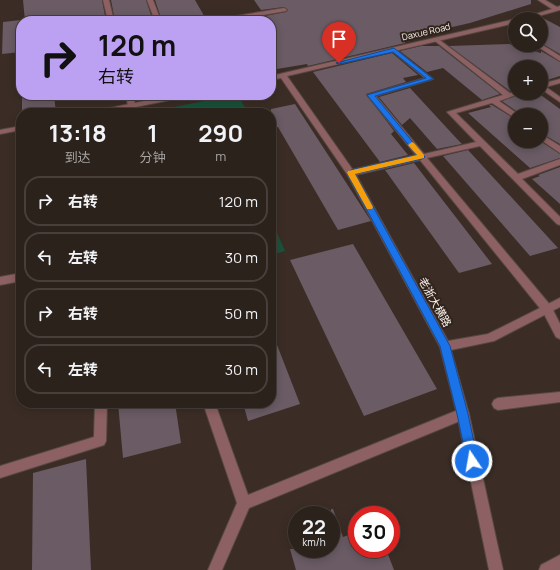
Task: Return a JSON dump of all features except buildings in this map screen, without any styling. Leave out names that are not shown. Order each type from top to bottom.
[{"type":"street","points":[[106,0],[110,16]]},
{"type":"street","points":[[150,0],[156,16]]},
{"type":"street","points":[[541,0],[559,8]]},
{"type":"street","points":[[546,12],[559,8]]},
{"type":"street","points":[[248,16],[284,10]]},
{"type":"street","name":"Daxue Road","points":[[276,77],[506,24]]},
{"type":"street","points":[[437,40],[508,95]]},
{"type":"street","points":[[394,50],[430,79],[371,95],[547,309],[560,334]]},
{"type":"street","points":[[548,52],[560,60]]},
{"type":"street","name":"老浙大横路","points":[[283,76],[351,173],[445,346],[463,414],[496,570]]},
{"type":"street","points":[[548,84],[560,81]]},
{"type":"street","points":[[548,91],[560,100]]},
{"type":"street","points":[[508,96],[451,112],[560,222]]},
{"type":"street","points":[[131,100],[132,106]]},
{"type":"street","points":[[121,108],[161,100]]},
{"type":"street","points":[[493,100],[508,111]]},
{"type":"street","points":[[0,132],[16,129]]},
{"type":"street","points":[[548,141],[560,150]]},
{"type":"street","points":[[351,173],[481,143]]},
{"type":"street","points":[[516,178],[560,162]]},
{"type":"street","points":[[0,281],[16,278]]},
{"type":"street","points":[[445,346],[490,338],[560,302]]},
{"type":"street","points":[[498,404],[560,397]]},
{"type":"street","points":[[0,472],[100,441],[101,408]]},
{"type":"street","points":[[212,408],[244,503],[215,570]]},
{"type":"street","points":[[244,503],[463,414]]},
{"type":"street","points":[[546,570],[560,562]]},
{"type":"green space","points":[[209,100],[241,100],[245,108],[169,108]]},
{"type":"green space","points":[[276,230],[285,251],[276,254]]},
{"type":"slow traffic","points":[[369,207],[351,173],[422,157],[412,145]]},
{"type":"route","points":[[339,63],[394,50],[430,79],[371,95],[422,157],[351,173],[445,346],[463,414],[472,461]]}]
